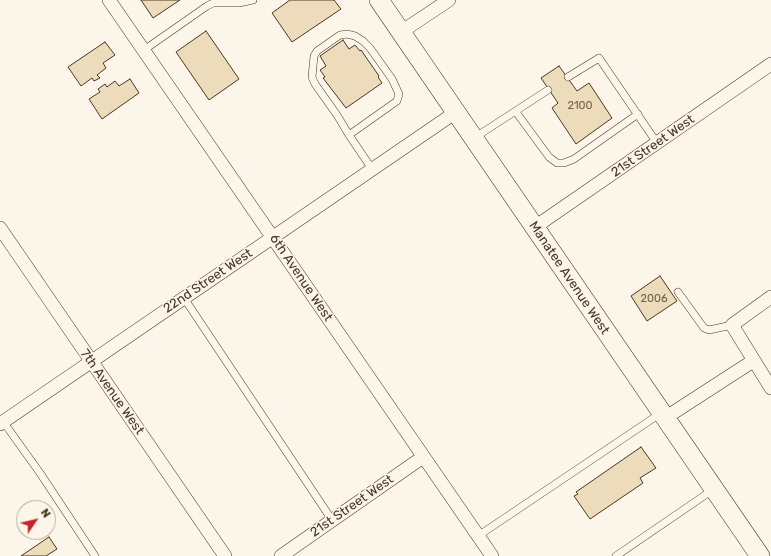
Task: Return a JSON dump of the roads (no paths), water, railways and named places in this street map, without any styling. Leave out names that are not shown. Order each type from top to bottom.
[{"type":"main road","name":"Manatee Avenue West","points":[[379,0],[760,556]]},
{"type":"street","name":"6th Avenue West","points":[[109,0],[492,556]]},
{"type":"street","points":[[401,32],[450,0]]},
{"type":"street","name":"21st Street West","points":[[535,227],[771,64]]},
{"type":"street","name":"22nd Street West","points":[[1,421],[91,362],[456,112]]},
{"type":"street","name":"7th Avenue West","points":[[0,228],[225,556]]},
{"type":"street","points":[[771,297],[732,325],[771,388]]},
{"type":"street","points":[[663,415],[753,360]]},
{"type":"street","name":"21st Street West","points":[[281,556],[423,457]]},
{"type":"lane","points":[[144,50],[213,3],[239,3],[253,0]]},
{"type":"lane","points":[[349,135],[397,101],[399,94],[396,86],[363,41],[355,36],[347,34],[340,35],[317,51],[314,56],[312,77],[349,135],[372,169]]},
{"type":"lane","points":[[568,78],[599,58],[658,142]]},
{"type":"lane","points":[[474,139],[548,90]]},
{"type":"lane","points":[[516,112],[549,157],[557,163],[564,163],[574,159],[638,114]]},
{"type":"lane","points":[[678,292],[704,328],[709,330],[732,325]]},
{"type":"lane","points":[[184,298],[332,520]]},
{"type":"lane","points":[[478,536],[663,415]]},
{"type":"lane","points":[[1,421],[40,473],[95,556]]},
{"type":"lane","points":[[616,556],[714,489]]}]
